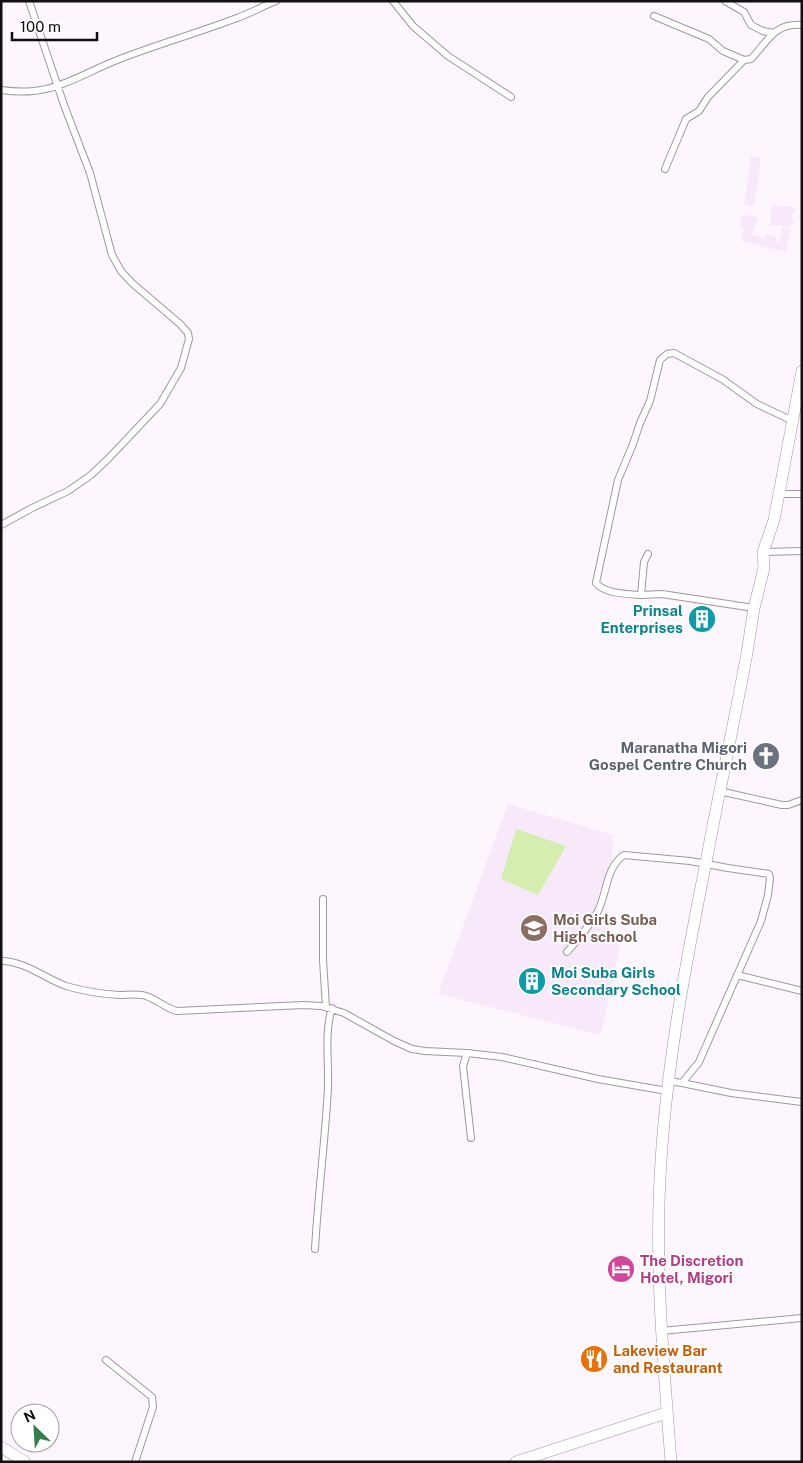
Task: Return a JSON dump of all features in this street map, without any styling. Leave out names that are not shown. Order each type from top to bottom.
[{"type":"highway","points":[[670,1462],[661,1331],[659,1245],[660,1179],[667,1086],[682,981],[747,653],[754,608],[764,568],[763,552],[774,520],[780,494],[802,371]]},
{"type":"highway","points":[[522,1461],[666,1413]]},
{"type":"highway","points":[[1,1447],[25,1462]]},
{"type":"street","points":[[1,525],[68,491],[86,479],[102,464],[160,404],[181,368],[189,339],[188,333],[180,324],[132,283],[116,264],[110,250],[85,159],[29,1]]},
{"type":"street","points":[[1,90],[32,92],[58,87],[115,61],[161,43],[235,19],[276,1]]},
{"type":"street","points":[[393,1],[413,26],[448,56],[511,97]]},
{"type":"street","points":[[725,1],[744,12],[751,24],[763,31],[774,33]]},
{"type":"street","points":[[654,16],[709,39],[723,51],[744,60],[751,59],[774,33],[786,25],[802,25]]},
{"type":"street","points":[[665,169],[686,120],[699,111],[708,97],[744,60]]},
{"type":"street","points":[[754,608],[662,594],[625,594],[600,588],[596,583],[618,480],[650,401],[660,360],[667,354],[674,353],[722,379],[757,404],[793,422]]},
{"type":"street","points":[[780,494],[802,494]]},
{"type":"street","points":[[763,552],[802,551]]},
{"type":"street","points":[[641,595],[644,562],[648,554]]},
{"type":"street","points":[[719,791],[782,805],[802,800]]},
{"type":"street","points":[[568,952],[598,910],[617,860],[624,855],[705,863],[728,868],[767,872],[770,876],[763,914],[699,1062],[682,1083]]},
{"type":"street","points":[[315,1248],[319,1181],[327,1102],[329,1023],[329,1007],[323,960],[323,899]]},
{"type":"street","points":[[1,961],[13,962],[28,967],[54,982],[68,986],[105,994],[143,995],[166,1008],[177,1011],[304,1005],[329,1007],[412,1049],[502,1057],[590,1077],[667,1086],[682,1083],[724,1092],[802,1102]]},
{"type":"street","points":[[737,975],[802,991]]},
{"type":"street","points":[[467,1053],[463,1066],[471,1138]]},
{"type":"street","points":[[661,1331],[802,1318]]},
{"type":"street","points":[[106,1360],[152,1397],[153,1407],[135,1462]]},
{"type":"shaded area","points":[[751,156],[761,158],[754,206],[744,205]]},
{"type":"shaded area","points":[[772,205],[793,207],[795,209],[795,214],[792,214],[792,219],[794,220],[791,227],[770,225]]},
{"type":"shaded area","points":[[743,214],[758,218],[752,235],[765,238],[766,234],[776,237],[776,241],[779,242],[782,227],[791,230],[785,252],[741,241],[744,228],[739,227]]},
{"type":"shaded area","name":"Moi Girls Suba High school","points":[[508,804],[613,835],[612,856],[592,915],[621,940],[601,1035],[438,994]]},
{"type":"green space","points":[[516,829],[566,846],[538,895],[501,879]]},
{"type":"place","name":"Prinsal Enterprises","points":[[702,619]]},
{"type":"place","name":"Maranatha Migori Gospel Centre Church","points":[[766,756]]},
{"type":"place","name":"Moi Girls Suba High school","points":[[534,928]]},
{"type":"place","name":"Moi Suba Girls Secondary School","points":[[532,981]]},
{"type":"place","name":"The Discretion Hotel, Migori","points":[[621,1269]]},
{"type":"place","name":"Lakeview Bar and Restaurant","points":[[594,1359]]}]
